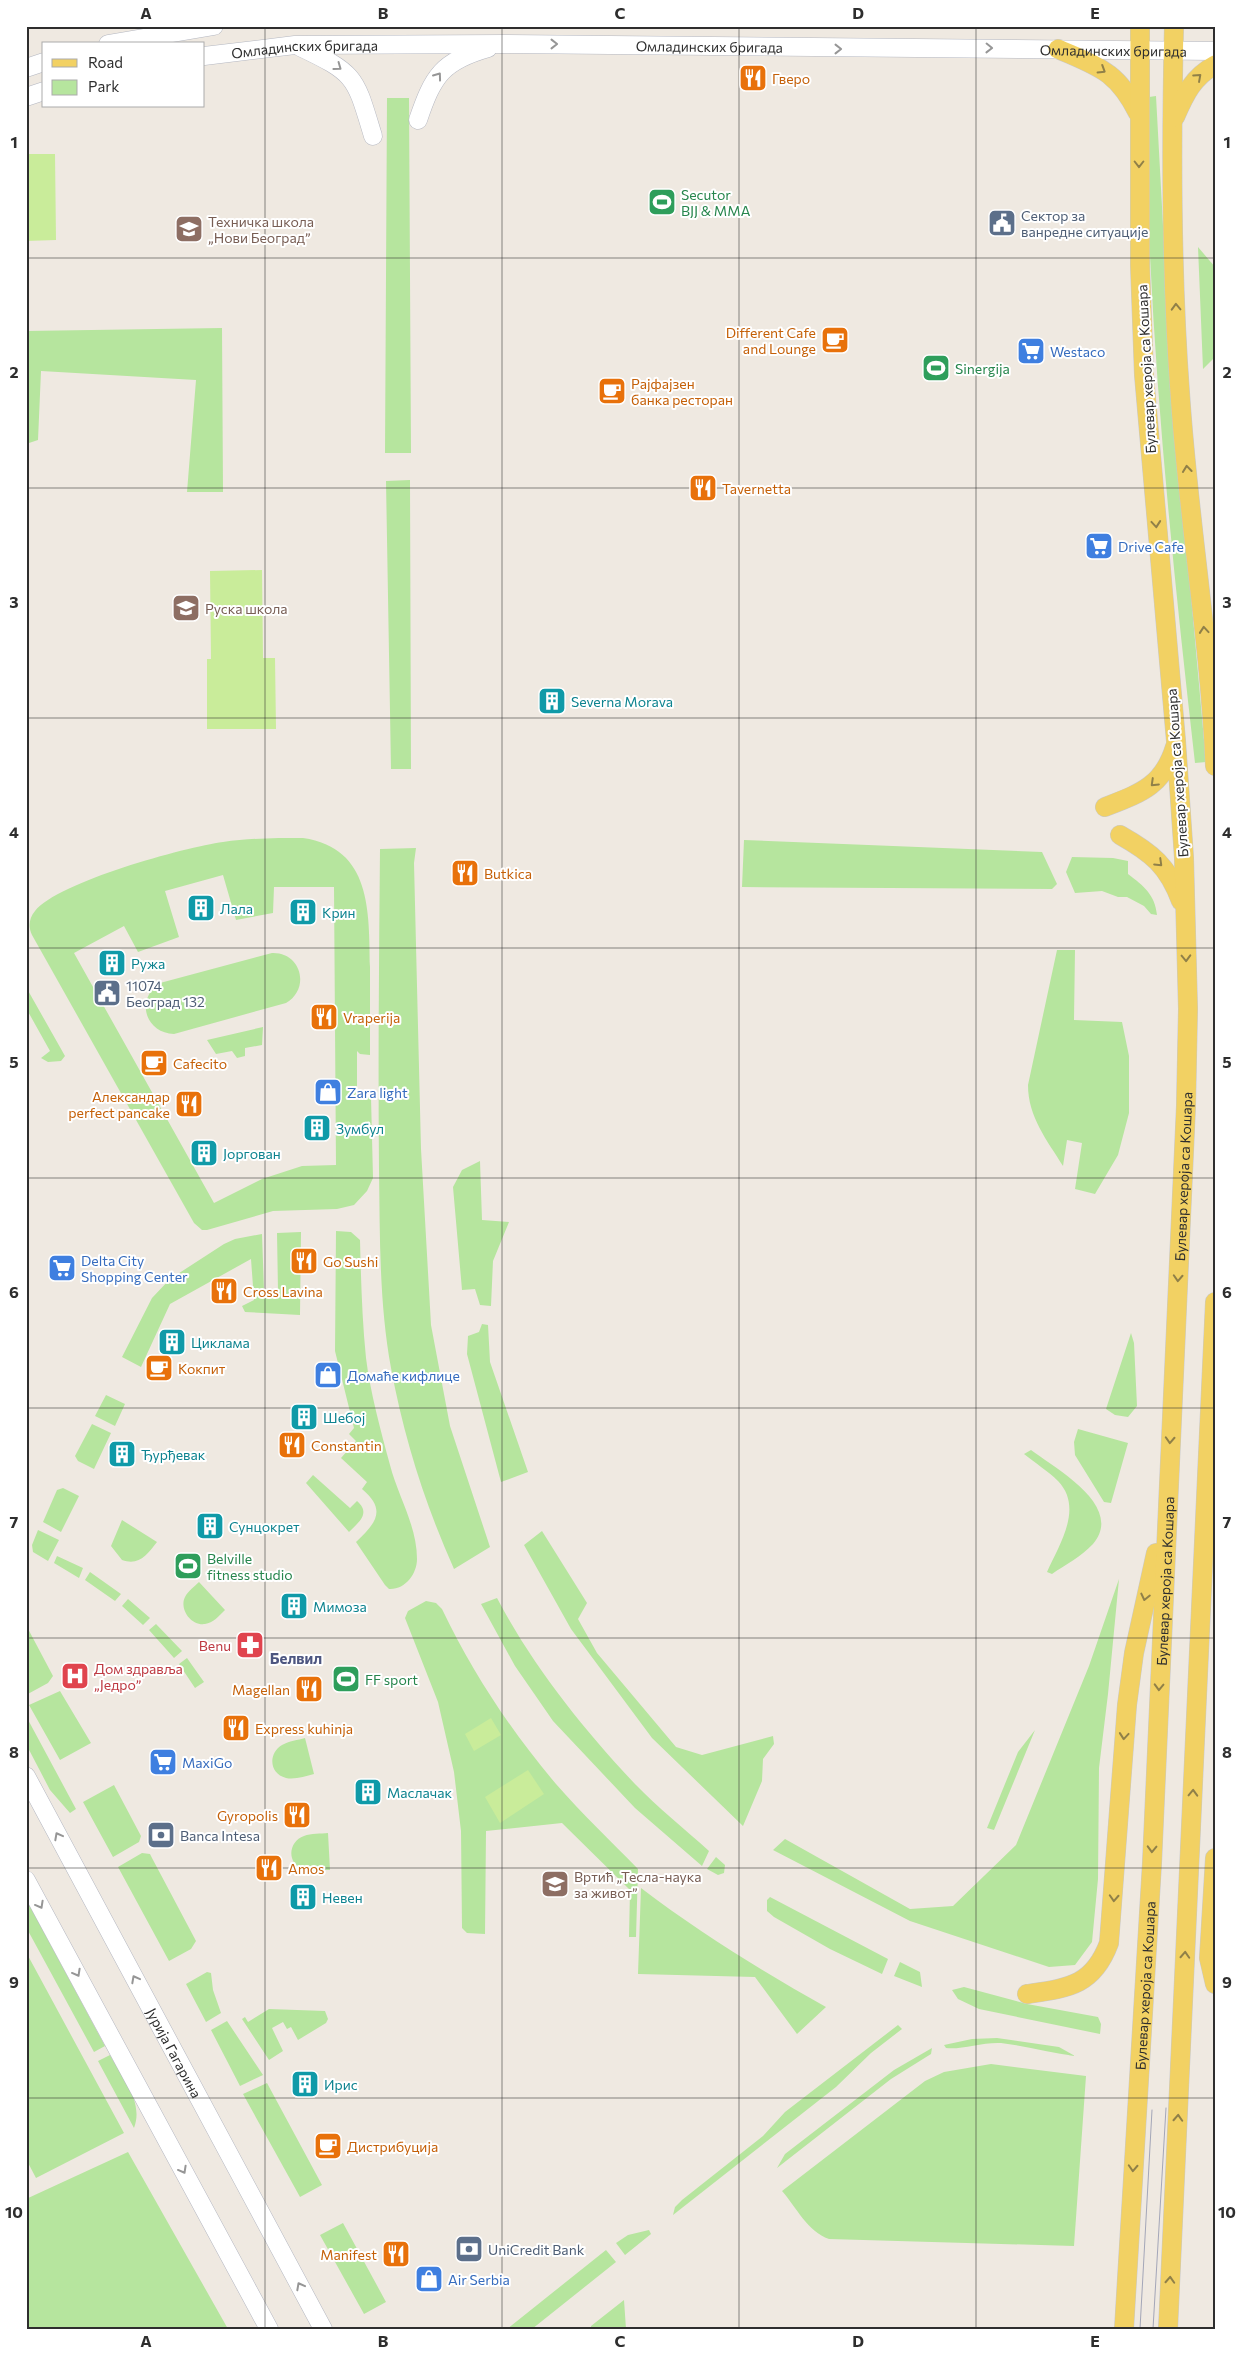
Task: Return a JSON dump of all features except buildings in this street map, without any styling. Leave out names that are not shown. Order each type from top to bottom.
[{"type":"main road","points":[[120,42],[214,26]]},
{"type":"main road","name":"Булевар хероја са Кошара","points":[[1124,2329],[1152,1863],[1166,1508],[1186,1106],[1188,1010],[1184,858],[1176,740],[1144,375],[1140,266],[1140,26]]},
{"type":"main road","points":[[1174,26],[1172,125],[1180,393],[1198,568],[1215,766]]},
{"type":"main road","points":[[418,120],[425,100],[441,70],[472,53],[505,44]]},
{"type":"main road","name":"Омладинских бригада","points":[[205,56],[295,45],[505,44],[1215,51]]},
{"type":"main road","points":[[295,45],[332,62],[354,80],[360,92],[373,136]]},
{"type":"main road","points":[[1058,49],[1094,65],[1118,80],[1139,115]]},
{"type":"main road","points":[[26,68],[42,63]]},
{"type":"main road","points":[[1172,125],[1191,84],[1197,76],[1215,65]]},
{"type":"main road","points":[[26,97],[42,92]]},
{"type":"main road","points":[[1106,808],[1143,792],[1156,782],[1172,757],[1176,740]]},
{"type":"main road","points":[[1120,835],[1144,849],[1164,866],[1174,882],[1185,909]]},
{"type":"main road","points":[[1168,2329],[1215,1302]]},
{"type":"main road","points":[[1026,1994],[1064,1989],[1084,1979],[1101,1962],[1109,1943],[1127,1705],[1144,1600],[1166,1508]]},
{"type":"main road","points":[[1204,1526],[1215,1591]]},
{"type":"main road","name":"Јурија Гагарина","points":[[26,1776],[323,2329]]},
{"type":"main road","points":[[1215,1858],[1209,1958],[1215,1984]]},
{"type":"main road","points":[[26,1880],[270,2329]]},
{"type":"green space","points":[[1156,96],[1171,373],[1206,762],[1195,763],[1166,487],[1155,349],[1148,196],[1149,97]]},
{"type":"green space","points":[[387,98],[409,98],[411,453],[385,453]]},
{"type":"green space","points":[[26,154],[55,154],[56,240],[26,241]]},
{"type":"green space","points":[[1198,247],[1215,267],[1215,357],[1203,369]]},
{"type":"green space","points":[[222,328],[223,492],[187,492],[196,380],[41,371],[38,440],[26,444],[26,331]]},
{"type":"green space","points":[[410,480],[411,769],[391,769],[386,481]]},
{"type":"green space","points":[[262,570],[263,658],[275,658],[276,729],[207,729],[207,659],[211,659],[210,571]]},
{"type":"green space","points":[[303,838],[326,844],[342,855],[354,869],[362,886],[367,905],[370,946],[370,1055],[360,1054],[357,1051],[357,1100],[361,1097],[371,1097],[373,1178],[367,1191],[354,1205],[337,1209],[273,1211],[202,1230],[194,1223],[32,935],[30,920],[35,911],[48,900],[69,889],[153,858],[223,842]],"holes":[[[223,875],[236,920],[273,913],[274,887],[334,887],[336,1165],[302,1166],[262,1179],[214,1203],[74,953],[124,926],[138,952],[179,937],[165,891]]]},
{"type":"green space","points":[[744,840],[1042,852],[1057,884],[1052,889],[742,887]]},
{"type":"green space","points":[[416,848],[414,863],[421,1149],[431,1325],[450,1426],[490,1547],[454,1569],[425,1495],[402,1420],[387,1343],[381,1269],[379,1089],[380,849]]},
{"type":"green space","points":[[1072,857],[1113,858],[1128,861],[1128,874],[1148,891],[1154,902],[1157,915],[1151,914],[1144,906],[1127,897],[1118,897],[1102,891],[1075,893],[1066,872]]},
{"type":"green space","points":[[1057,950],[1075,950],[1074,1020],[1122,1022],[1129,1056],[1129,1113],[1118,1155],[1095,1194],[1075,1189],[1082,1143],[1067,1140],[1063,1166],[1035,1118],[1031,1108],[1028,1085]]},
{"type":"green space","points":[[272,953],[282,954],[290,958],[296,964],[299,972],[298,989],[294,997],[286,1003],[174,1034],[156,1028],[150,1022],[146,1006],[148,998],[152,990],[160,983]]},
{"type":"green space","points":[[26,987],[65,1056],[61,1061],[48,1062],[41,1058],[50,1051],[26,1008]]},
{"type":"green space","points":[[263,1027],[262,1045],[245,1048],[245,1056],[237,1058],[232,1051],[216,1054],[207,1040]]},
{"type":"green space","points":[[480,1161],[482,1220],[509,1222],[493,1261],[491,1306],[480,1305],[475,1289],[462,1290],[453,1187],[462,1170]]},
{"type":"green space","points":[[336,1231],[351,1232],[360,1240],[366,1358],[370,1384],[393,1477],[411,1523],[416,1547],[417,1559],[415,1570],[405,1584],[395,1589],[389,1589],[385,1585],[356,1542],[369,1529],[376,1516],[376,1510],[370,1497],[362,1489],[367,1482],[341,1458],[356,1441],[349,1434],[354,1428],[335,1351]]},
{"type":"green space","points":[[301,1232],[300,1315],[245,1312],[242,1306],[254,1300],[251,1259],[170,1304],[141,1367],[122,1357],[152,1298],[170,1279],[224,1244],[235,1239],[262,1234],[264,1290],[278,1291],[277,1233]]},
{"type":"green space","points":[[482,1324],[488,1325],[490,1362],[528,1472],[501,1482],[467,1354],[468,1336],[479,1332]]},
{"type":"green space","points":[[1131,1333],[1134,1343],[1137,1406],[1128,1417],[1115,1415],[1106,1409]]},
{"type":"green space","points":[[106,1395],[125,1404],[115,1426],[95,1416]]},
{"type":"green space","points":[[92,1424],[111,1433],[94,1469],[78,1461],[75,1456]]},
{"type":"green space","points":[[1078,1429],[1128,1443],[1111,1503],[1104,1502],[1075,1455],[1074,1442]]},
{"type":"green space","points":[[1031,1450],[1070,1478],[1083,1490],[1094,1503],[1100,1516],[1101,1530],[1093,1544],[1052,1574],[1047,1572],[1067,1526],[1069,1503],[1058,1481],[1024,1454]]},
{"type":"green space","points":[[313,1475],[350,1508],[357,1501],[361,1505],[363,1510],[362,1517],[349,1532],[306,1483]]},
{"type":"green space","points":[[63,1488],[79,1496],[61,1532],[43,1522],[57,1490]]},
{"type":"green space","points":[[122,1520],[157,1542],[146,1555],[133,1562],[122,1560],[111,1546]]},
{"type":"green space","points":[[38,1530],[59,1540],[48,1561],[33,1552],[32,1545]]},
{"type":"green space","points":[[542,1531],[587,1603],[578,1619],[597,1653],[676,1747],[702,1755],[773,1736],[774,1744],[763,1759],[762,1781],[743,1826],[652,1738],[571,1629],[524,1545]]},
{"type":"green space","points":[[57,1556],[83,1568],[79,1578],[54,1563]]},
{"type":"green space","points":[[90,1572],[121,1594],[115,1601],[85,1580]]},
{"type":"green space","points":[[1119,1579],[1099,1768],[1098,1879],[1092,1942],[1075,1965],[1049,1967],[910,1921],[773,1850],[785,1839],[910,1909],[953,1906],[1016,1845],[1089,1666]]},
{"type":"green space","points":[[199,1582],[225,1610],[213,1621],[205,1624],[191,1620],[184,1607],[186,1595]]},
{"type":"green space","points":[[497,1598],[542,1672],[596,1741],[644,1793],[709,1851],[702,1866],[635,1808],[553,1721],[515,1666],[481,1604]]},
{"type":"green space","points":[[128,1599],[150,1618],[143,1625],[122,1606]]},
{"type":"green space","points":[[426,1601],[436,1603],[442,1609],[479,1678],[539,1764],[576,1806],[638,1869],[636,1937],[629,1937],[630,1890],[562,1823],[486,1831],[485,1934],[467,1933],[462,1928],[461,1831],[454,1772],[438,1702],[405,1618],[408,1611]]},
{"type":"green space","points":[[156,1624],[182,1651],[174,1658],[149,1630]]},
{"type":"green space","points":[[26,1625],[53,1676],[48,1683],[26,1695]]},
{"type":"green space","points":[[187,1658],[204,1682],[195,1688],[179,1664]]},
{"type":"green space","points":[[60,1691],[91,1743],[60,1760],[29,1705]]},
{"type":"green space","points":[[26,1716],[76,1809],[70,1813],[50,1790],[26,1744]]},
{"type":"green space","points":[[491,1718],[501,1735],[474,1751],[465,1734]]},
{"type":"green space","points":[[1035,1730],[994,1830],[987,1828],[1018,1752]]},
{"type":"green space","points":[[305,1738],[314,1774],[293,1779],[280,1776],[272,1763],[274,1753],[282,1745]]},
{"type":"green space","points":[[528,1770],[544,1794],[500,1823],[485,1797]]},
{"type":"green space","points":[[114,1785],[141,1836],[139,1842],[113,1857],[83,1802]]},
{"type":"green space","points":[[328,1833],[330,1870],[302,1869],[293,1862],[291,1852],[295,1842],[307,1835]]},
{"type":"green space","points":[[142,1853],[150,1854],[196,1941],[191,1949],[169,1961],[118,1867]]},
{"type":"green space","points":[[716,1857],[725,1865],[724,1873],[718,1875],[707,1869]]},
{"type":"green space","points":[[641,1888],[686,1921],[732,1951],[826,2007],[797,2034],[755,1977],[638,1974]]},
{"type":"green space","points":[[770,1897],[888,1959],[882,1974],[830,1949],[774,1917],[767,1911],[767,1900]]},
{"type":"green space","points":[[26,1899],[105,2046],[94,2052],[26,1927]]},
{"type":"green space","points":[[26,1952],[124,2133],[36,2178],[26,2159]]},
{"type":"green space","points":[[900,1962],[920,1972],[922,1987],[894,1976]]},
{"type":"green space","points":[[207,1972],[211,1973],[213,1990],[221,2013],[206,2022],[186,1984]]},
{"type":"green space","points":[[964,1987],[1027,2004],[1098,2017],[1101,2024],[1100,2034],[979,2009],[958,1999],[952,1990]]},
{"type":"green space","points":[[269,2009],[325,2011],[328,2019],[326,2023],[298,2040],[291,2027],[287,2029],[283,2022],[272,2028],[283,2051],[269,2060],[242,2019],[245,2017],[248,2022]]},
{"type":"green space","points":[[227,2021],[263,2075],[240,2086],[211,2030]]},
{"type":"green space","points":[[898,2025],[902,2029],[871,2053],[836,2087],[673,2215],[675,2207],[682,2200],[763,2136],[785,2112]]},
{"type":"green space","points":[[997,2038],[1059,2047],[1075,2056],[1001,2043],[952,2048],[946,2048],[944,2045],[972,2039]]},
{"type":"green space","points":[[932,2048],[931,2054],[891,2079],[777,2168],[785,2154],[894,2070]]},
{"type":"green space","points":[[110,2055],[126,2081],[134,2099],[136,2118],[134,2128],[98,2061]]},
{"type":"green space","points":[[991,2064],[1086,2076],[1074,2246],[829,2239],[822,2236],[809,2225],[782,2191],[925,2081],[944,2072]]},
{"type":"green space","points":[[267,2083],[322,2185],[300,2197],[243,2094]]},
{"type":"green space","points":[[128,2152],[228,2329],[26,2329],[26,2199]]},
{"type":"green space","points":[[343,2223],[386,2302],[364,2314],[320,2235]]},
{"type":"green space","points":[[649,2230],[651,2234],[625,2255],[616,2243],[628,2235]]},
{"type":"green space","points":[[606,2250],[616,2262],[532,2329],[507,2329]]},
{"type":"green space","points":[[624,2300],[626,2329],[591,2329],[591,2326]]},
{"type":"tram line","points":[[1153,2329],[1166,2108]]},
{"type":"tram line","points":[[1140,2329],[1152,2110]]},
{"type":"place","name":"Гверо","points":[[753,78]]},
{"type":"place","name":"Secutor BJJ & MMA","points":[[662,202]]},
{"type":"place","name":"Сектор за ванредне ситуације","points":[[1002,223]]},
{"type":"place","name":"Техничка школа „Нови Београд”","points":[[189,229]]},
{"type":"place","name":"Different Cafe and Lounge","points":[[835,340]]},
{"type":"place","name":"Westaco","points":[[1031,351]]},
{"type":"place","name":"Sinergija","points":[[936,368]]},
{"type":"place","name":"Рајфајзен банка ресторан","points":[[612,391]]},
{"type":"place","name":"Tavernetta","points":[[703,488]]},
{"type":"place","name":"Drive Cafe","points":[[1099,546]]},
{"type":"place","name":"Руска школа","points":[[186,608]]},
{"type":"place","name":"Severna Morava","points":[[552,701]]},
{"type":"place","name":"Butkica","points":[[465,873]]},
{"type":"place","name":"Лала","points":[[201,908]]},
{"type":"place","name":"Крин","points":[[303,912]]},
{"type":"place","name":"Ружа","points":[[112,963]]},
{"type":"place","name":"11074 Београд 132","points":[[107,993]]},
{"type":"place","name":"Vraperija","points":[[324,1017]]},
{"type":"place","name":"Cafecito","points":[[154,1063]]},
{"type":"place","name":"Zara light","points":[[328,1092]]},
{"type":"place","name":"Александар perfect pancake","points":[[189,1104]]},
{"type":"place","name":"Зумбул","points":[[317,1128]]},
{"type":"place","name":"Јоргован","points":[[204,1153]]},
{"type":"place","name":"Go Sushi","points":[[304,1261]]},
{"type":"place","name":"Delta City Shopping Center","points":[[62,1268]]},
{"type":"place","name":"Cross Lavina","points":[[224,1291]]},
{"type":"place","name":"Циклама","points":[[172,1342]]},
{"type":"place","name":"Кокпит","points":[[159,1368]]},
{"type":"place","name":"Домаће кифлице","points":[[328,1375]]},
{"type":"place","name":"Шебој","points":[[304,1417]]},
{"type":"place","name":"Constantin","points":[[292,1445]]},
{"type":"place","name":"Ђурђевак","points":[[122,1454]]},
{"type":"place","name":"Сунцокрет","points":[[210,1526]]},
{"type":"place","name":"Belville fitness studio","points":[[188,1566]]},
{"type":"place","name":"Мимоза","points":[[294,1606]]},
{"type":"place","name":"Benu","points":[[250,1645]]},
{"type":"place","name":"Дом здравља „Једро”","points":[[75,1676]]},
{"type":"place","name":"FF sport","points":[[346,1679]]},
{"type":"place","name":"Magellan","points":[[309,1689]]},
{"type":"place","name":"Express kuhinja","points":[[236,1728]]},
{"type":"place","name":"MaxiGo","points":[[163,1762]]},
{"type":"place","name":"Маслачак","points":[[368,1792]]},
{"type":"place","name":"Gyropolis","points":[[297,1815]]},
{"type":"place","name":"Banca Intesa","points":[[161,1835]]},
{"type":"place","name":"Amos","points":[[269,1868]]},
{"type":"place","name":"Вртић „Тесла-наука за живот”","points":[[555,1884]]},
{"type":"place","name":"Невен","points":[[303,1897]]},
{"type":"place","name":"Ирис","points":[[305,2084]]},
{"type":"place","name":"Дистрибуција","points":[[328,2146]]},
{"type":"place","name":"UniCredit Bank","points":[[469,2249]]},
{"type":"place","name":"Manifest","points":[[396,2254]]},
{"type":"place","name":"Air Serbia","points":[[429,2279]]},
{"type":"district","name":"Белвил","points":[[296,1658]]}]
